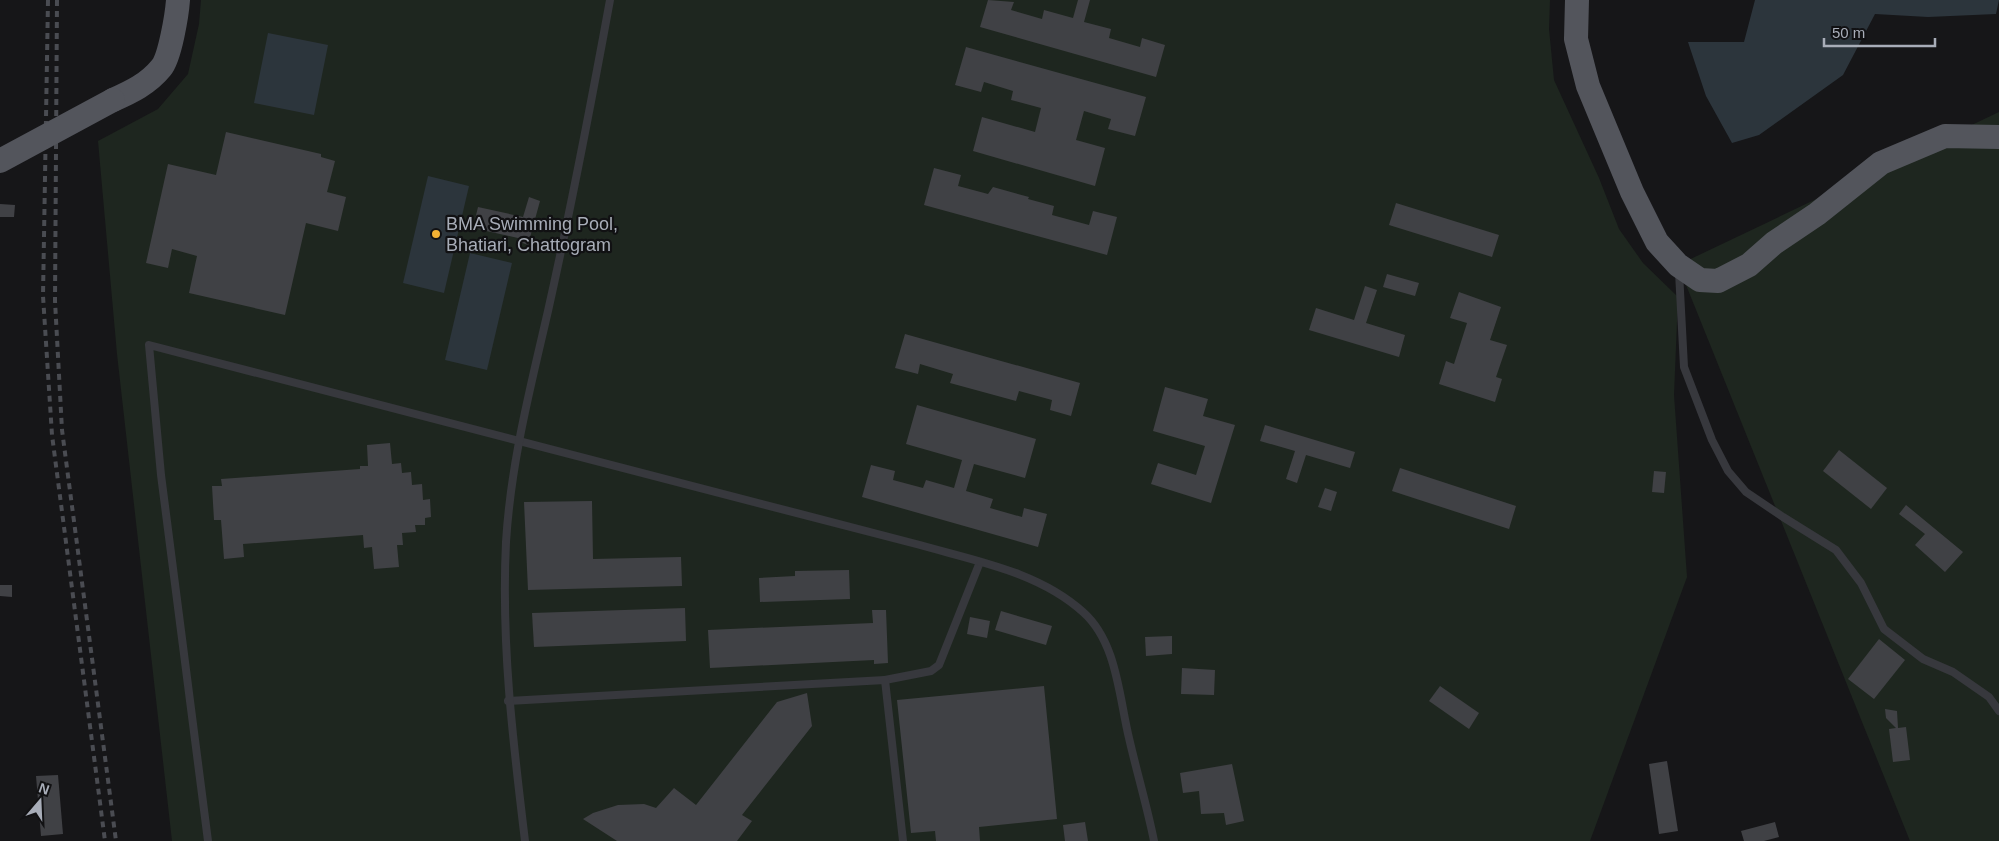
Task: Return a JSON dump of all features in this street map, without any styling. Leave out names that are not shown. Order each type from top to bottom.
[{"type":"main road","points":[[0,161],[113,100],[140,88],[163,67],[176,18],[178,0]]},
{"type":"main road","points":[[1577,0],[1576,39],[1588,86],[1632,192],[1657,242],[1678,265],[1700,280],[1718,281],[1749,265],[1774,243],[1817,214],[1881,163],[1945,136],[1999,137]]},
{"type":"lane","points":[[525,841],[508,701],[505,630],[506,542],[517,442],[577,171],[610,0]]},
{"type":"lane","points":[[1678,265],[1683,305],[1684,367],[1712,440],[1728,471],[1746,492],[1783,518],[1836,550],[1861,583],[1884,629],[1923,659],[1953,672],[1982,692],[1999,711]]},
{"type":"lane","points":[[208,841],[161,475],[149,345],[980,562],[1027,578],[1057,592],[1085,613],[1104,639],[1146,800],[1154,841]]},
{"type":"lane","points":[[508,701],[885,680],[931,671],[939,665],[980,562]]},
{"type":"lane","points":[[885,680],[902,841]]},
{"type":"shaded area","points":[[201,0],[1550,0],[1549,29],[1554,80],[1599,178],[1619,229],[1643,263],[1678,297],[1674,395],[1687,577],[1590,841],[172,841],[117,354],[98,141],[158,109],[188,74],[199,24]]},
{"type":"shaded area","points":[[1755,0],[1999,0],[1996,14],[1928,17],[1875,14],[1843,75],[1759,135],[1732,143],[1706,96],[1688,42],[1744,42]]},
{"type":"shaded area","points":[[268,33],[328,45],[314,115],[254,103]]},
{"type":"shaded area","points":[[1999,112],[1999,841],[1910,841],[1678,265]]},
{"type":"shaded area","name":"BMA Swimming Pool, Bhatiari, Chattogram","points":[[428,176],[469,186],[444,293],[403,283]]},
{"type":"shaded area","points":[[470,253],[512,263],[487,370],[445,360]]},
{"type":"building","points":[[988,0],[1014,2],[1011,10],[1042,19],[1044,10],[1073,18],[1078,0],[1090,0],[1084,22],[1111,29],[1109,38],[1140,47],[1142,38],[1165,45],[1156,77],[980,27]]},
{"type":"building","points":[[966,47],[1146,97],[1135,136],[1108,129],[1111,119],[1084,111],[1076,140],[1105,148],[1095,186],[973,151],[982,117],[1035,132],[1041,108],[1011,100],[1013,91],[984,82],[981,92],[955,85]]},
{"type":"building","points":[[226,132],[321,154],[321,157],[335,161],[327,192],[346,197],[338,231],[306,223],[285,315],[189,293],[197,256],[172,249],[168,268],[146,263],[168,164],[216,175]]},
{"type":"building","points":[[934,168],[961,175],[958,186],[988,194],[993,187],[1029,197],[1028,199],[1054,206],[1052,215],[1089,225],[1093,211],[1117,217],[1107,255],[924,205]]},
{"type":"building","points":[[529,197],[540,201],[528,245],[517,241],[518,238],[473,228],[478,207],[523,217]]},
{"type":"building","points":[[1396,203],[1499,235],[1492,257],[1389,225]]},
{"type":"building","points":[[0,204],[15,205],[14,217],[0,217]]},
{"type":"building","points":[[1387,274],[1419,283],[1415,296],[1383,287]]},
{"type":"building","points":[[1365,286],[1377,290],[1366,323],[1405,335],[1399,357],[1309,330],[1316,308],[1354,320]]},
{"type":"building","points":[[1459,292],[1501,307],[1490,340],[1507,345],[1496,377],[1502,379],[1495,402],[1439,384],[1446,361],[1454,364],[1467,323],[1450,318]]},
{"type":"building","points":[[905,334],[1080,383],[1071,416],[1050,410],[1052,400],[1019,391],[1016,401],[950,383],[953,374],[920,364],[918,374],[895,368]]},
{"type":"building","points":[[1165,387],[1208,399],[1203,416],[1235,425],[1211,503],[1151,484],[1158,463],[1196,475],[1205,446],[1153,431]]},
{"type":"building","points":[[917,405],[1036,439],[1025,478],[974,464],[966,491],[993,499],[990,508],[1022,517],[1024,508],[1047,514],[1038,547],[862,497],[871,465],[895,471],[893,480],[923,488],[926,480],[954,488],[962,460],[906,444]]},
{"type":"building","points":[[1265,425],[1355,452],[1350,468],[1306,455],[1297,483],[1286,479],[1295,451],[1260,441]]},
{"type":"building","points":[[390,443],[392,464],[401,463],[402,473],[411,472],[412,485],[422,484],[423,500],[430,499],[431,517],[425,518],[425,525],[415,525],[416,532],[402,533],[403,545],[397,545],[399,567],[374,569],[372,547],[364,548],[363,535],[243,544],[244,557],[224,559],[221,520],[214,520],[212,486],[222,486],[221,479],[360,469],[360,466],[368,466],[367,445]]},
{"type":"building","points":[[1839,450],[1887,488],[1871,509],[1823,471]]},
{"type":"building","points":[[1400,468],[1516,506],[1509,529],[1392,491]]},
{"type":"building","points":[[1654,471],[1666,472],[1664,493],[1652,492]]},
{"type":"building","points":[[1325,488],[1337,492],[1331,511],[1318,507]]},
{"type":"building","points":[[592,501],[593,559],[681,557],[682,586],[528,590],[524,502]]},
{"type":"building","points":[[1906,505],[1963,552],[1945,572],[1915,545],[1925,534],[1899,514]]},
{"type":"building","points":[[849,570],[850,599],[760,602],[759,578],[795,576],[795,571]]},
{"type":"building","points":[[0,585],[12,585],[12,597],[0,596]]},
{"type":"building","points":[[685,608],[686,641],[534,647],[532,613]]},
{"type":"building","points":[[872,610],[886,610],[888,663],[874,664],[874,660],[710,668],[708,630],[873,623]]},
{"type":"building","points":[[1001,611],[1052,626],[1046,645],[995,630]]},
{"type":"building","points":[[970,617],[990,621],[987,638],[967,634]]},
{"type":"building","points":[[1172,636],[1172,654],[1146,656],[1145,637]]},
{"type":"building","points":[[1879,639],[1905,660],[1874,699],[1848,679]]},
{"type":"building","points":[[1182,668],[1215,670],[1214,695],[1181,694]]},
{"type":"building","points":[[1044,686],[1057,819],[979,827],[980,841],[936,841],[935,831],[911,833],[897,700]]},
{"type":"building","points":[[1440,686],[1479,713],[1469,729],[1429,701]]},
{"type":"building","points":[[807,693],[812,726],[742,815],[752,821],[737,841],[617,841],[583,819],[593,813],[618,805],[644,804],[656,808],[674,788],[696,805],[777,702]]},
{"type":"building","points":[[1885,709],[1897,711],[1898,728],[1906,727],[1910,760],[1893,762],[1889,729],[1896,728],[1886,718]]},
{"type":"building","points":[[1667,761],[1678,831],[1659,834],[1649,764]]},
{"type":"building","points":[[1232,764],[1244,821],[1226,825],[1224,813],[1201,814],[1199,791],[1183,793],[1180,773]]},
{"type":"building","points":[[58,775],[63,834],[41,836],[36,776]]},
{"type":"building","points":[[1085,822],[1088,841],[1065,841],[1063,825]]},
{"type":"building","points":[[1775,822],[1779,837],[1764,841],[1744,841],[1741,831]]},
{"type":"railway","points":[[48,0],[43,296],[52,435],[105,841]]},
{"type":"railway","points":[[57,0],[55,301],[62,430],[116,841]]},
{"type":"place","name":"BMA Swimming Pool, Bhatiari, Chattogram","points":[[436,234]]}]
